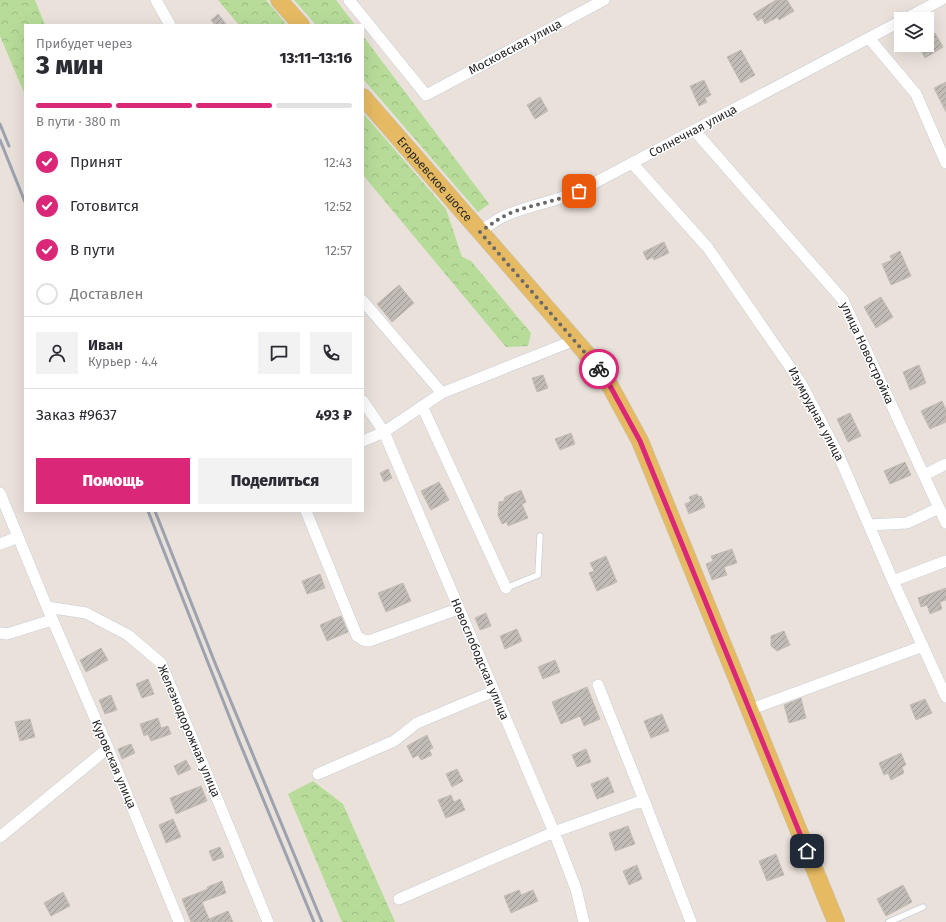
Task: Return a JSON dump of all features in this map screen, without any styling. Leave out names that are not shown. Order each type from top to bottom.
[{"type":"main road","points":[[279,0],[300,24]]},
{"type":"main road","name":"Егорьевское шоссе","points":[[364,98],[575,340],[592,360],[609,384],[640,441],[836,922]]},
{"type":"street","points":[[156,0],[169,24]]},
{"type":"street","name":"Московская улица","points":[[349,0],[426,95],[604,0]]},
{"type":"street","points":[[918,12],[941,0]]},
{"type":"street","name":"Солнечная улица","points":[[480,232],[500,218],[571,195],[633,164],[694,130],[894,25]]},
{"type":"street","points":[[869,38],[916,94],[946,163]]},
{"type":"street","name":"улица Новостройка","points":[[694,130],[843,300],[946,523]]},
{"type":"street","name":"Изумрудная улица","points":[[633,164],[708,248],[801,383],[838,454],[893,581],[946,697]]},
{"type":"street","points":[[364,302],[442,393]]},
{"type":"street","points":[[364,441],[384,432],[442,393],[575,340]]},
{"type":"street","name":"Новослободская улица","points":[[364,402],[384,432],[554,832],[576,889],[584,922]]},
{"type":"street","points":[[422,406],[506,588]]},
{"type":"street","points":[[924,475],[946,464]]},
{"type":"street","points":[[0,493],[47,607]]},
{"type":"street","points":[[869,525],[907,523],[939,508]]},
{"type":"street","points":[[306,512],[357,636],[362,640],[369,641],[458,609]]},
{"type":"street","points":[[0,544],[18,537]]},
{"type":"street","points":[[893,581],[946,561]]},
{"type":"street","name":"Куровская улица","points":[[47,607],[108,748],[178,922]]},
{"type":"street","name":"Железнодорожная улица","points":[[47,607],[86,613],[128,635],[161,663],[268,922]]},
{"type":"street","points":[[0,632],[6,634],[52,620]]},
{"type":"street","points":[[749,710],[923,646]]},
{"type":"street","points":[[598,685],[691,922]]},
{"type":"street","points":[[318,774],[394,741],[417,723],[494,691]]},
{"type":"street","points":[[0,837],[108,748]]},
{"type":"street","points":[[399,899],[554,832],[644,800]]},
{"type":"lane","points":[[506,588],[538,575],[540,536]]},
{"type":"lane","points":[[889,922],[923,907]]},
{"type":"green space","points":[[0,0],[35,0],[45,24],[24,24],[24,93],[0,36]]},
{"type":"green space","points":[[218,0],[266,0],[286,24],[238,24]]},
{"type":"green space","points":[[294,0],[336,0],[354,24],[315,24]]},
{"type":"green space","points":[[364,37],[489,204],[478,212],[364,80]]},
{"type":"green space","points":[[364,114],[446,209],[462,257],[471,261],[531,333],[528,346],[506,347],[364,176]]},
{"type":"green space","points":[[313,781],[343,804],[395,922],[342,922],[288,794]]},
{"type":"building","points":[[776,0],[787,0],[794,11],[779,20],[778,17],[765,24],[762,18],[758,21],[753,14]]},
{"type":"building","points":[[218,14],[226,24],[214,24],[211,20]]},
{"type":"building","points":[[934,34],[943,47],[925,58],[922,52],[934,52]]},
{"type":"building","points":[[741,50],[755,75],[741,83],[727,57]]},
{"type":"building","points":[[704,80],[711,95],[705,98],[707,102],[699,106],[690,86]]},
{"type":"building","points":[[946,82],[946,112],[934,88]]},
{"type":"building","points":[[540,97],[548,111],[535,119],[527,105]]},
{"type":"building","points":[[664,242],[669,253],[654,260],[653,257],[647,260],[643,252]]},
{"type":"building","points":[[900,251],[911,276],[891,285],[882,264],[892,260],[890,256]]},
{"type":"building","points":[[399,285],[414,303],[392,322],[377,304]]},
{"type":"building","points":[[881,297],[893,317],[876,328],[864,307]]},
{"type":"building","points":[[919,365],[926,383],[910,390],[903,372]]},
{"type":"building","points":[[543,375],[548,388],[537,392],[532,378]]},
{"type":"building","points":[[942,401],[946,410],[946,422],[930,429],[921,411]]},
{"type":"building","points":[[850,413],[861,436],[848,442],[837,419]]},
{"type":"building","points":[[571,433],[575,444],[560,450],[555,439]]},
{"type":"building","points":[[905,462],[911,475],[890,484],[884,471]]},
{"type":"building","points":[[388,469],[392,478],[384,482],[380,473]]},
{"type":"building","points":[[439,482],[449,500],[431,510],[421,491]]},
{"type":"building","points":[[521,490],[526,502],[522,504],[528,518],[508,526],[507,522],[502,524],[498,515],[499,502],[504,501],[505,497]]},
{"type":"building","points":[[697,494],[699,497],[701,496],[705,507],[689,514],[685,504],[691,501],[689,497]]},
{"type":"building","points":[[732,549],[737,563],[724,567],[727,575],[712,580],[706,564],[713,561],[711,556]]},
{"type":"building","points":[[606,556],[617,582],[597,591],[589,573],[594,571],[590,563]]},
{"type":"building","points":[[320,574],[325,588],[307,594],[302,581]]},
{"type":"building","points":[[403,583],[411,601],[386,612],[378,593]]},
{"type":"building","points":[[946,588],[946,600],[940,602],[942,609],[930,614],[927,605],[921,607],[918,598]]},
{"type":"building","points":[[486,613],[491,626],[480,630],[475,618]]},
{"type":"building","points":[[341,616],[348,632],[327,641],[320,625]]},
{"type":"building","points":[[517,629],[522,641],[505,649],[500,636]]},
{"type":"building","points":[[784,631],[790,645],[777,651],[771,646],[771,636]]},
{"type":"building","points":[[101,648],[108,660],[86,672],[80,660]]},
{"type":"building","points":[[555,660],[560,672],[543,679],[538,667]]},
{"type":"building","points":[[148,679],[154,694],[142,698],[136,684]]},
{"type":"building","points":[[587,687],[600,719],[584,726],[580,716],[561,724],[552,702]]},
{"type":"building","points":[[111,695],[117,710],[105,714],[99,700]]},
{"type":"building","points":[[801,698],[806,718],[789,723],[784,705]]},
{"type":"building","points":[[925,699],[932,713],[916,720],[910,705]]},
{"type":"building","points":[[662,714],[669,731],[651,738],[644,721]]},
{"type":"building","points":[[158,718],[161,728],[168,726],[171,734],[151,741],[148,734],[144,736],[140,724]]},
{"type":"building","points":[[30,719],[35,737],[20,741],[15,722]]},
{"type":"building","points":[[427,735],[433,748],[429,750],[432,755],[421,760],[418,755],[413,758],[407,746]]},
{"type":"building","points":[[131,744],[135,753],[122,759],[118,749]]},
{"type":"building","points":[[586,749],[591,762],[577,767],[572,755]]},
{"type":"building","points":[[901,753],[906,765],[902,767],[904,773],[891,780],[888,773],[884,775],[879,763]]},
{"type":"building","points":[[186,760],[191,769],[178,775],[174,766]]},
{"type":"building","points":[[457,769],[463,781],[452,787],[446,774]]},
{"type":"building","points":[[608,777],[614,792],[597,799],[591,784]]},
{"type":"building","points":[[201,786],[207,801],[176,814],[170,798]]},
{"type":"building","points":[[451,795],[454,802],[460,799],[465,810],[446,818],[438,800]]},
{"type":"building","points":[[173,819],[181,837],[166,843],[159,825]]},
{"type":"building","points":[[628,826],[635,844],[615,851],[609,833]]},
{"type":"building","points":[[220,847],[224,857],[213,861],[209,851]]},
{"type":"building","points":[[776,854],[784,875],[767,881],[759,861]]},
{"type":"building","points":[[637,865],[642,879],[629,885],[623,871]]},
{"type":"building","points":[[222,881],[226,893],[202,902],[209,919],[228,911],[233,922],[191,922],[182,899],[208,889],[207,887]]},
{"type":"building","points":[[903,885],[912,902],[886,916],[877,899]]},
{"type":"building","points":[[519,890],[521,895],[533,890],[538,901],[511,913],[504,896]]},
{"type":"building","points":[[63,892],[70,906],[51,916],[44,903]]},
{"type":"railway","points":[[0,124],[9,146]]},
{"type":"railway","points":[[0,140],[24,200]]},
{"type":"railway","points":[[148,512],[239,741],[314,922]]},
{"type":"railway","points":[[155,512],[215,663],[322,922]]},
{"type":"way so far","points":[[579,191],[562,198],[512,213],[500,218],[480,232],[599,369]]},
{"type":"route","points":[[599,369],[618,399],[640,441],[807,851]]}]
